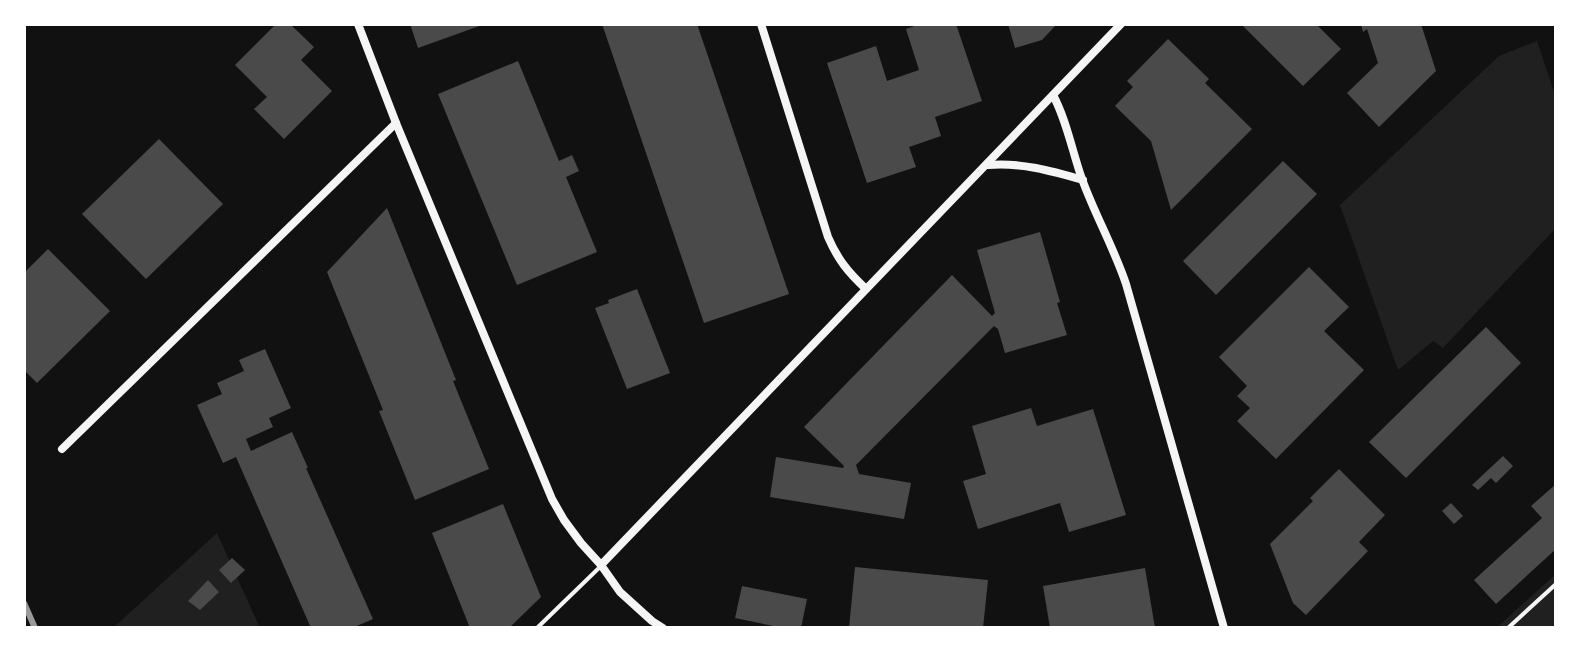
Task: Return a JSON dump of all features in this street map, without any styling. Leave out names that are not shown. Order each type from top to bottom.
[{"type":"street","points":[[358,24],[552,499],[564,520],[620,592],[663,628]]},
{"type":"street","points":[[761,24],[828,237],[837,257],[866,289]]},
{"type":"street","points":[[601,565],[1121,24]]},
{"type":"street","points":[[1053,95],[1083,180],[1126,284],[1224,628]]},
{"type":"street","points":[[62,449],[396,123]]},
{"type":"street","points":[[987,165],[1022,166],[1083,180]]},
{"type":"lane","points":[[537,628],[601,565]]},
{"type":"path","points":[[1508,628],[1556,584]]},
{"type":"shaded area","points":[[1537,41],[1556,98],[1556,228],[1443,348],[1433,341],[1398,370],[1340,205],[1499,56]]},
{"type":"shaded area","points":[[217,533],[260,628],[113,628]]},
{"type":"shaded area","points":[[1556,574],[1556,628],[1496,628]]},
{"type":"building","points":[[276,24],[290,24],[314,47],[301,60],[332,91],[284,139],[254,109],[267,97],[235,65]]},
{"type":"building","points":[[410,24],[485,24],[418,48]]},
{"type":"building","points":[[602,24],[697,24],[789,294],[704,323]]},
{"type":"building","points":[[920,24],[956,24],[982,101],[935,117],[941,136],[909,147],[916,167],[867,183],[827,63],[876,46],[887,81],[919,70],[906,29]]},
{"type":"building","points":[[1008,24],[1057,24],[1042,40],[1015,48]]},
{"type":"building","points":[[1241,24],[1316,24],[1341,49],[1303,86]]},
{"type":"building","points":[[1361,24],[1421,24],[1436,71],[1379,127],[1347,93],[1378,63],[1367,29],[1363,32]]},
{"type":"building","points":[[1168,39],[1209,79],[1205,83],[1252,129],[1171,210],[1151,141],[1115,106],[1133,87],[1127,81]]},
{"type":"building","points":[[518,61],[559,161],[572,155],[579,171],[566,177],[597,252],[517,285],[438,94]]},
{"type":"building","points":[[159,139],[223,204],[146,279],[82,214]]},
{"type":"building","points":[[1283,161],[1317,194],[1216,295],[1183,261]]},
{"type":"building","points":[[387,208],[489,469],[415,500],[379,411],[383,410],[327,272]]},
{"type":"building","points":[[1040,232],[1067,335],[1005,353],[998,329],[994,326],[856,465],[859,474],[911,483],[904,519],[770,497],[776,457],[843,468],[804,427],[952,275],[992,316],[995,313],[977,250]]},
{"type":"building","points":[[48,249],[110,311],[37,383],[24,370],[24,273]]},
{"type":"building","points":[[1309,267],[1349,307],[1324,331],[1364,370],[1276,459],[1237,421],[1250,408],[1237,396],[1247,386],[1219,357]]},
{"type":"building","points":[[637,289],[670,373],[627,389],[595,308]]},
{"type":"building","points":[[1486,327],[1521,363],[1406,478],[1369,442]]},
{"type":"building","points":[[265,349],[291,408],[269,418],[273,427],[246,439],[251,451],[292,432],[373,619],[352,628],[311,628],[236,457],[223,463],[197,405],[222,394],[217,383],[244,371],[239,360]]},
{"type":"building","points":[[1031,408],[1037,426],[1093,409],[1126,515],[1069,532],[1060,503],[978,529],[963,481],[986,474],[972,426]]},
{"type":"building","points":[[1503,456],[1513,466],[1496,483],[1491,478],[1478,490],[1472,485]]},
{"type":"building","points":[[1339,469],[1385,515],[1359,542],[1368,551],[1306,615],[1293,603],[1270,544],[1313,501],[1310,498]]},
{"type":"building","points":[[1556,484],[1556,549],[1496,604],[1474,580],[1542,518],[1531,506]]},
{"type":"building","points":[[1451,503],[1463,516],[1454,524],[1442,511]]},
{"type":"building","points":[[503,504],[541,597],[509,628],[470,628],[432,533]]},
{"type":"building","points":[[232,558],[245,570],[231,583],[219,570]]},
{"type":"building","points":[[855,567],[988,580],[983,628],[849,628]]},
{"type":"building","points":[[1145,568],[1155,628],[1050,628],[1043,586]]},
{"type":"building","points":[[208,580],[219,592],[200,610],[188,601]]},
{"type":"building","points":[[742,586],[807,599],[801,628],[783,628],[735,618]]},
{"type":"railway","points":[[24,603],[35,628]]}]
